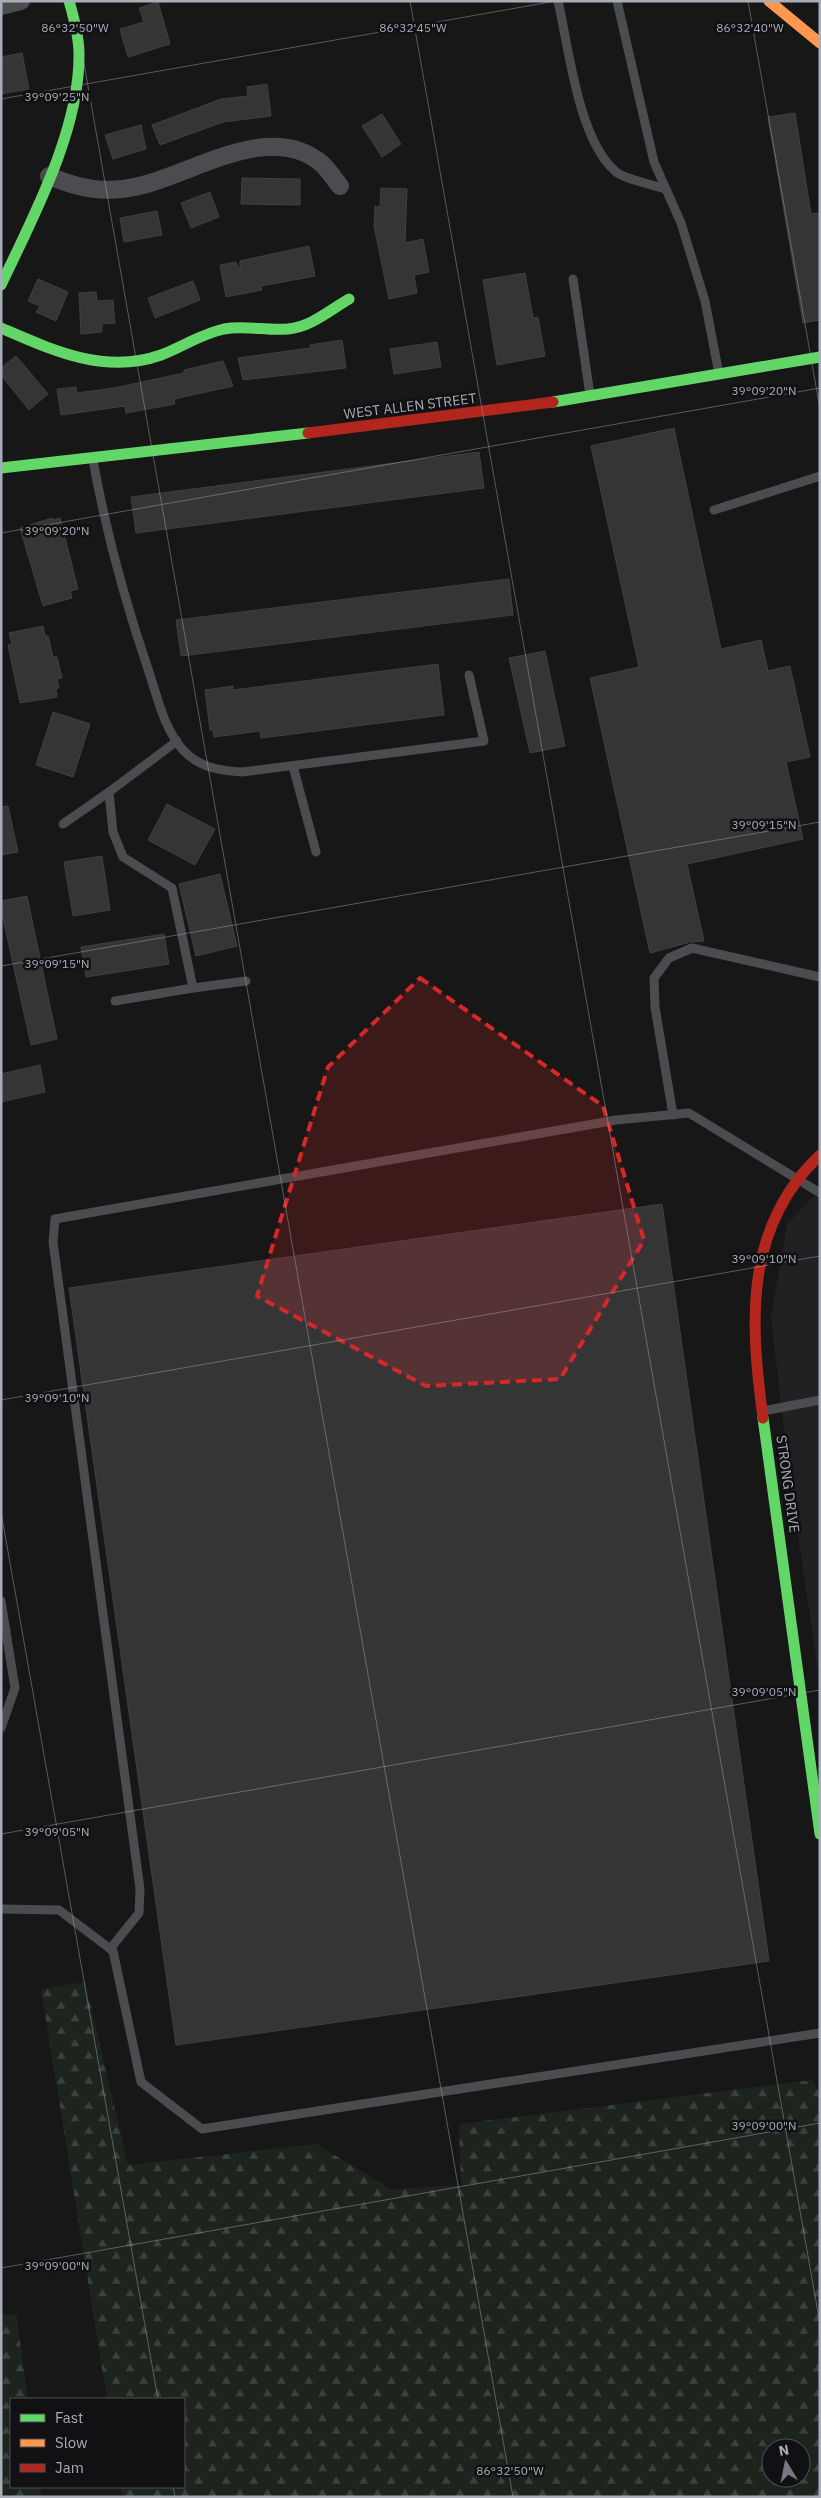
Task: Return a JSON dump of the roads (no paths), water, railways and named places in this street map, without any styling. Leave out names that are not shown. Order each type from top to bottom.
[{"type":"street","points":[[1,6],[21,1]]},
{"type":"street","points":[[1,285],[72,119],[79,81],[79,40],[69,1]]},
{"type":"street","points":[[770,1],[820,43]]},
{"type":"street","points":[[49,176],[76,187],[109,189],[137,187],[244,150],[272,146],[309,155],[321,163],[340,186]]},
{"type":"street","points":[[1,328],[76,359],[100,364],[127,362],[158,356],[216,332],[232,328],[291,329],[320,316],[349,299]]},
{"type":"street","name":"WEST ALLEN STREET","points":[[1,468],[92,459],[510,409],[820,357]]},
{"type":"street","name":"STRONG DRIVE","points":[[820,1155],[795,1178],[778,1208],[758,1271],[755,1302],[762,1411],[820,1834]]},
{"type":"lane","points":[[558,1],[586,128],[597,149],[616,172],[666,189]]},
{"type":"lane","points":[[617,1],[654,162],[681,224],[705,301],[719,374]]},
{"type":"lane","points":[[573,279],[590,396]]},
{"type":"lane","points":[[92,459],[104,525],[143,654],[167,725],[185,752],[197,761],[211,768],[225,771],[293,766],[484,741],[469,675]]},
{"type":"lane","points":[[714,510],[820,476]]},
{"type":"lane","points":[[62,824],[177,742]]},
{"type":"lane","points":[[293,766],[316,852]]},
{"type":"lane","points":[[109,792],[113,832],[123,857],[172,888],[193,988]]},
{"type":"lane","points":[[673,1115],[654,997],[654,978],[670,958],[692,948],[820,977]]},
{"type":"lane","points":[[115,1001],[246,981]]},
{"type":"lane","points":[[110,1949],[138,1913],[140,1889],[53,1242],[55,1218],[616,1120],[689,1113],[820,1193]]},
{"type":"lane","points":[[762,1411],[820,1400]]},
{"type":"lane","points":[[1,1601],[15,1688],[1,1728]]},
{"type":"lane","points":[[1,1909],[59,1910],[113,1951],[141,2082],[202,2129],[820,2033]]}]
